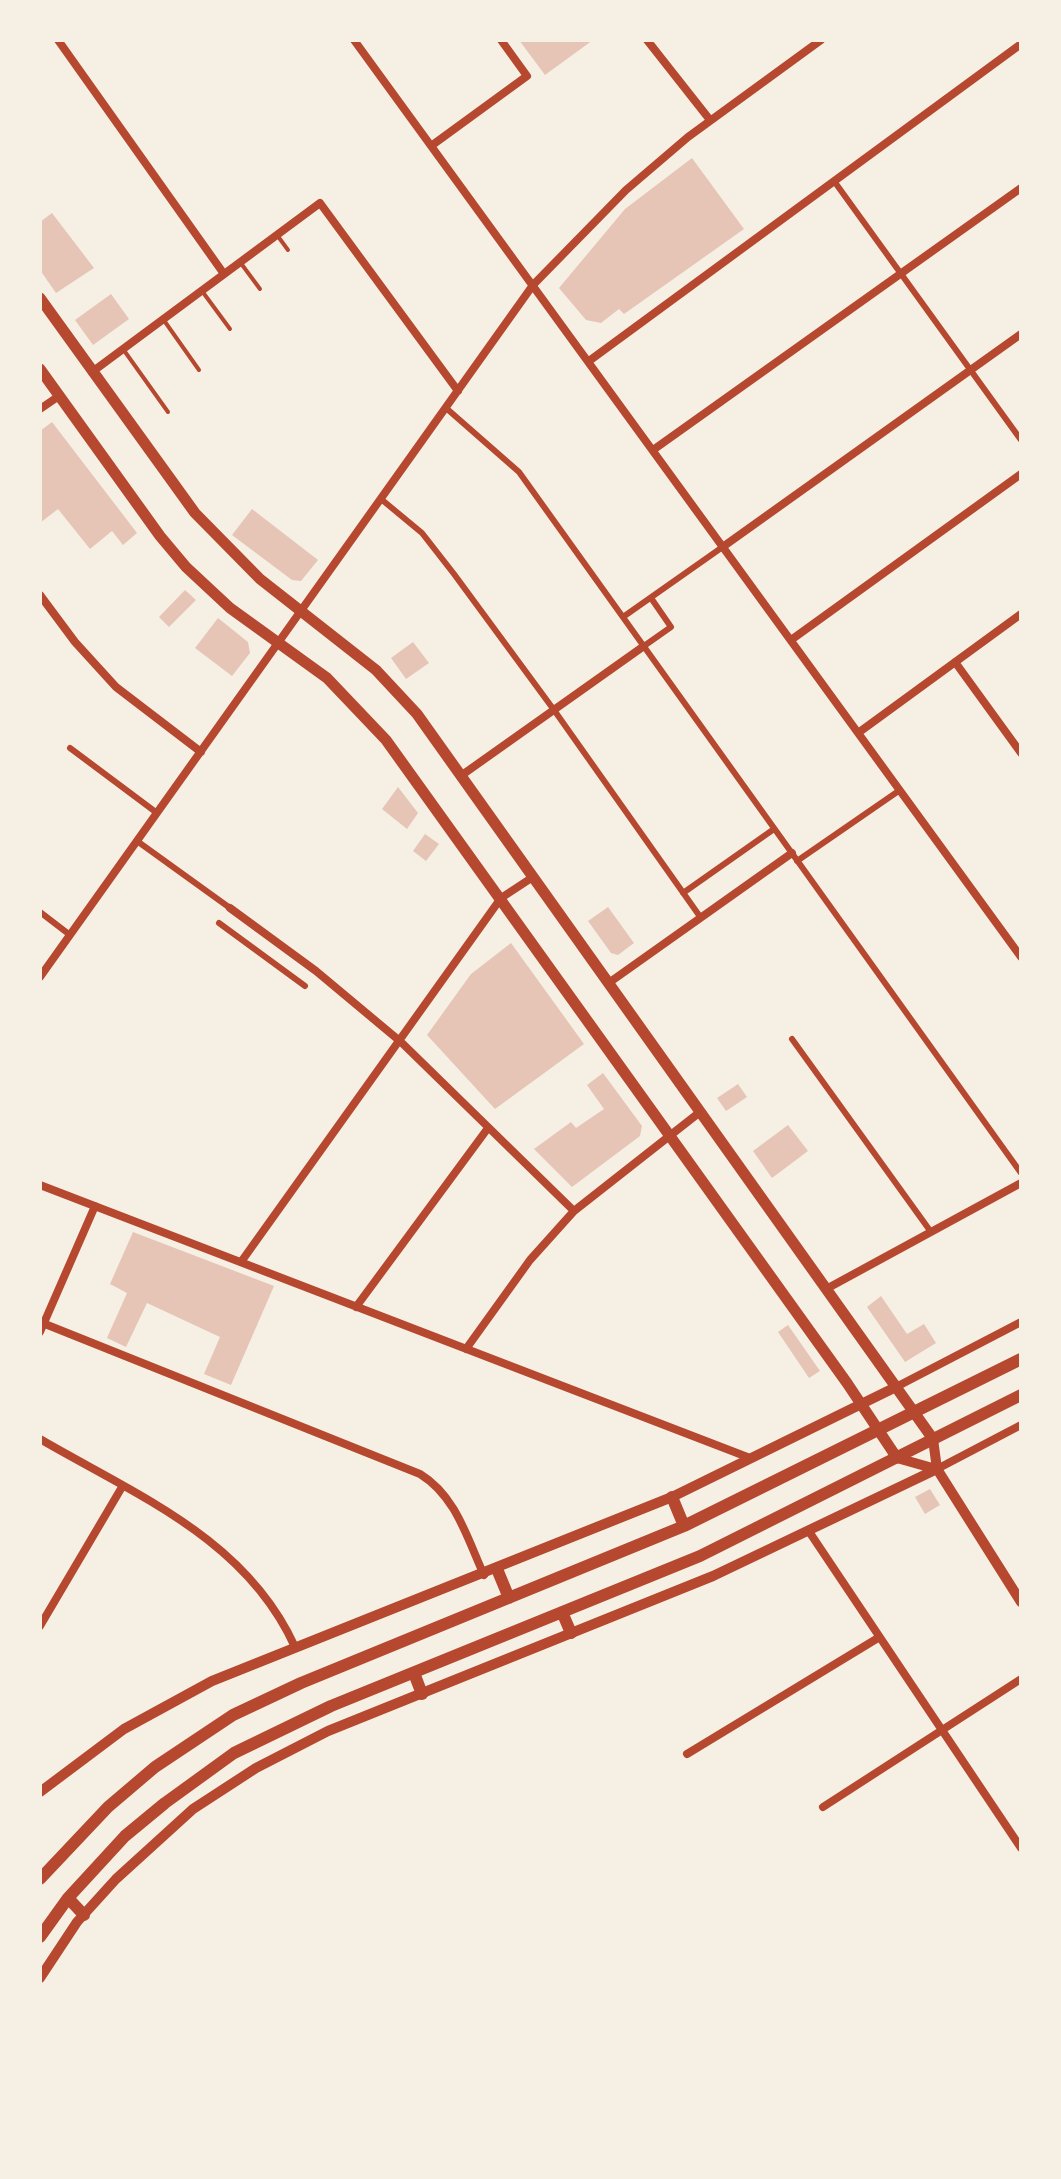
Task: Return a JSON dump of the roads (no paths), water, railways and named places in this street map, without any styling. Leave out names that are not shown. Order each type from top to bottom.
[{"type":"highway","points":[[40,1879],[108,1807],[155,1768],[233,1715],[300,1683],[684,1526],[1021,1359]]},
{"type":"highway","points":[[40,1937],[68,1898],[125,1836],[234,1753],[300,1720],[700,1556],[1021,1395]]},
{"type":"highway","points":[[672,1497],[684,1526]]},
{"type":"highway","points":[[490,1572],[509,1598]]},
{"type":"highway","points":[[562,1612],[571,1634]]},
{"type":"highway","points":[[414,1673],[422,1694]]},
{"type":"highway","points":[[68,1898],[84,1916]]},
{"type":"main road","points":[[40,298],[195,514],[237,558],[376,670],[417,714],[933,1439]]},
{"type":"main road","points":[[40,370],[186,566],[230,608],[327,678],[368,718],[403,762],[897,1458]]},
{"type":"street","points":[[58,40],[224,274]]},
{"type":"street","points":[[354,40],[1021,957]]},
{"type":"street","points":[[431,146],[527,76],[501,40]]},
{"type":"street","points":[[648,40],[710,120]]},
{"type":"street","points":[[800,40],[807,50]]},
{"type":"street","points":[[40,977],[533,285],[626,190],[710,120],[821,40]]},
{"type":"street","points":[[588,361],[1021,44]]},
{"type":"street","points":[[834,181],[1021,440]]},
{"type":"street","points":[[653,450],[1021,188]]},
{"type":"street","points":[[92,372],[320,204],[458,390]]},
{"type":"street","points":[[623,618],[1021,334]]},
{"type":"street","points":[[40,409],[59,396]]},
{"type":"street","points":[[446,408],[519,472],[1021,1173]]},
{"type":"street","points":[[791,640],[1021,474]]},
{"type":"street","points":[[381,499],[422,533],[554,710],[701,918]]},
{"type":"street","points":[[40,595],[116,687],[201,752]]},
{"type":"street","points":[[462,775],[671,627],[651,598]]},
{"type":"street","points":[[858,733],[1021,614]]},
{"type":"street","points":[[955,662],[1021,753]]},
{"type":"street","points":[[70,748],[157,813]]},
{"type":"street","points":[[610,982],[701,918],[900,790]]},
{"type":"street","points":[[683,892],[774,829]]},
{"type":"street","points":[[137,841],[316,971],[401,1042],[574,1211]]},
{"type":"street","points":[[241,1262],[501,898],[534,876]]},
{"type":"street","points":[[40,912],[70,935]]},
{"type":"street","points":[[220,924],[306,986]]},
{"type":"street","points":[[792,1040],[931,1232]]},
{"type":"street","points":[[466,1349],[530,1260],[574,1211],[702,1110]]},
{"type":"street","points":[[356,1307],[488,1128]]},
{"type":"street","points":[[828,1288],[1021,1183]]},
{"type":"street","points":[[40,1185],[752,1458]]},
{"type":"street","points":[[95,1206],[43,1328],[420,1474],[439,1486],[490,1572]]},
{"type":"street","points":[[40,1792],[124,1729],[212,1681],[672,1497],[1021,1322]]},
{"type":"street","points":[[40,1978],[84,1916],[146,1850],[193,1810],[294,1747],[714,1576],[1021,1426]]},
{"type":"street","points":[[40,1439],[212,1540],[241,1566],[281,1616],[294,1647]]},
{"type":"street","points":[[933,1439],[936,1469],[1020,1600]]},
{"type":"street","points":[[897,1458],[936,1469]]},
{"type":"street","points":[[40,1626],[122,1486]]},
{"type":"street","points":[[808,1530],[1020,1845]]},
{"type":"street","points":[[687,1754],[878,1638]]},
{"type":"street","points":[[823,1806],[1021,1679]]},
{"type":"lane","points":[[277,235],[288,250]]},
{"type":"lane","points":[[240,262],[260,289]]},
{"type":"lane","points":[[202,291],[230,329]]},
{"type":"lane","points":[[163,320],[200,370]]},
{"type":"lane","points":[[123,349],[168,412]]}]
